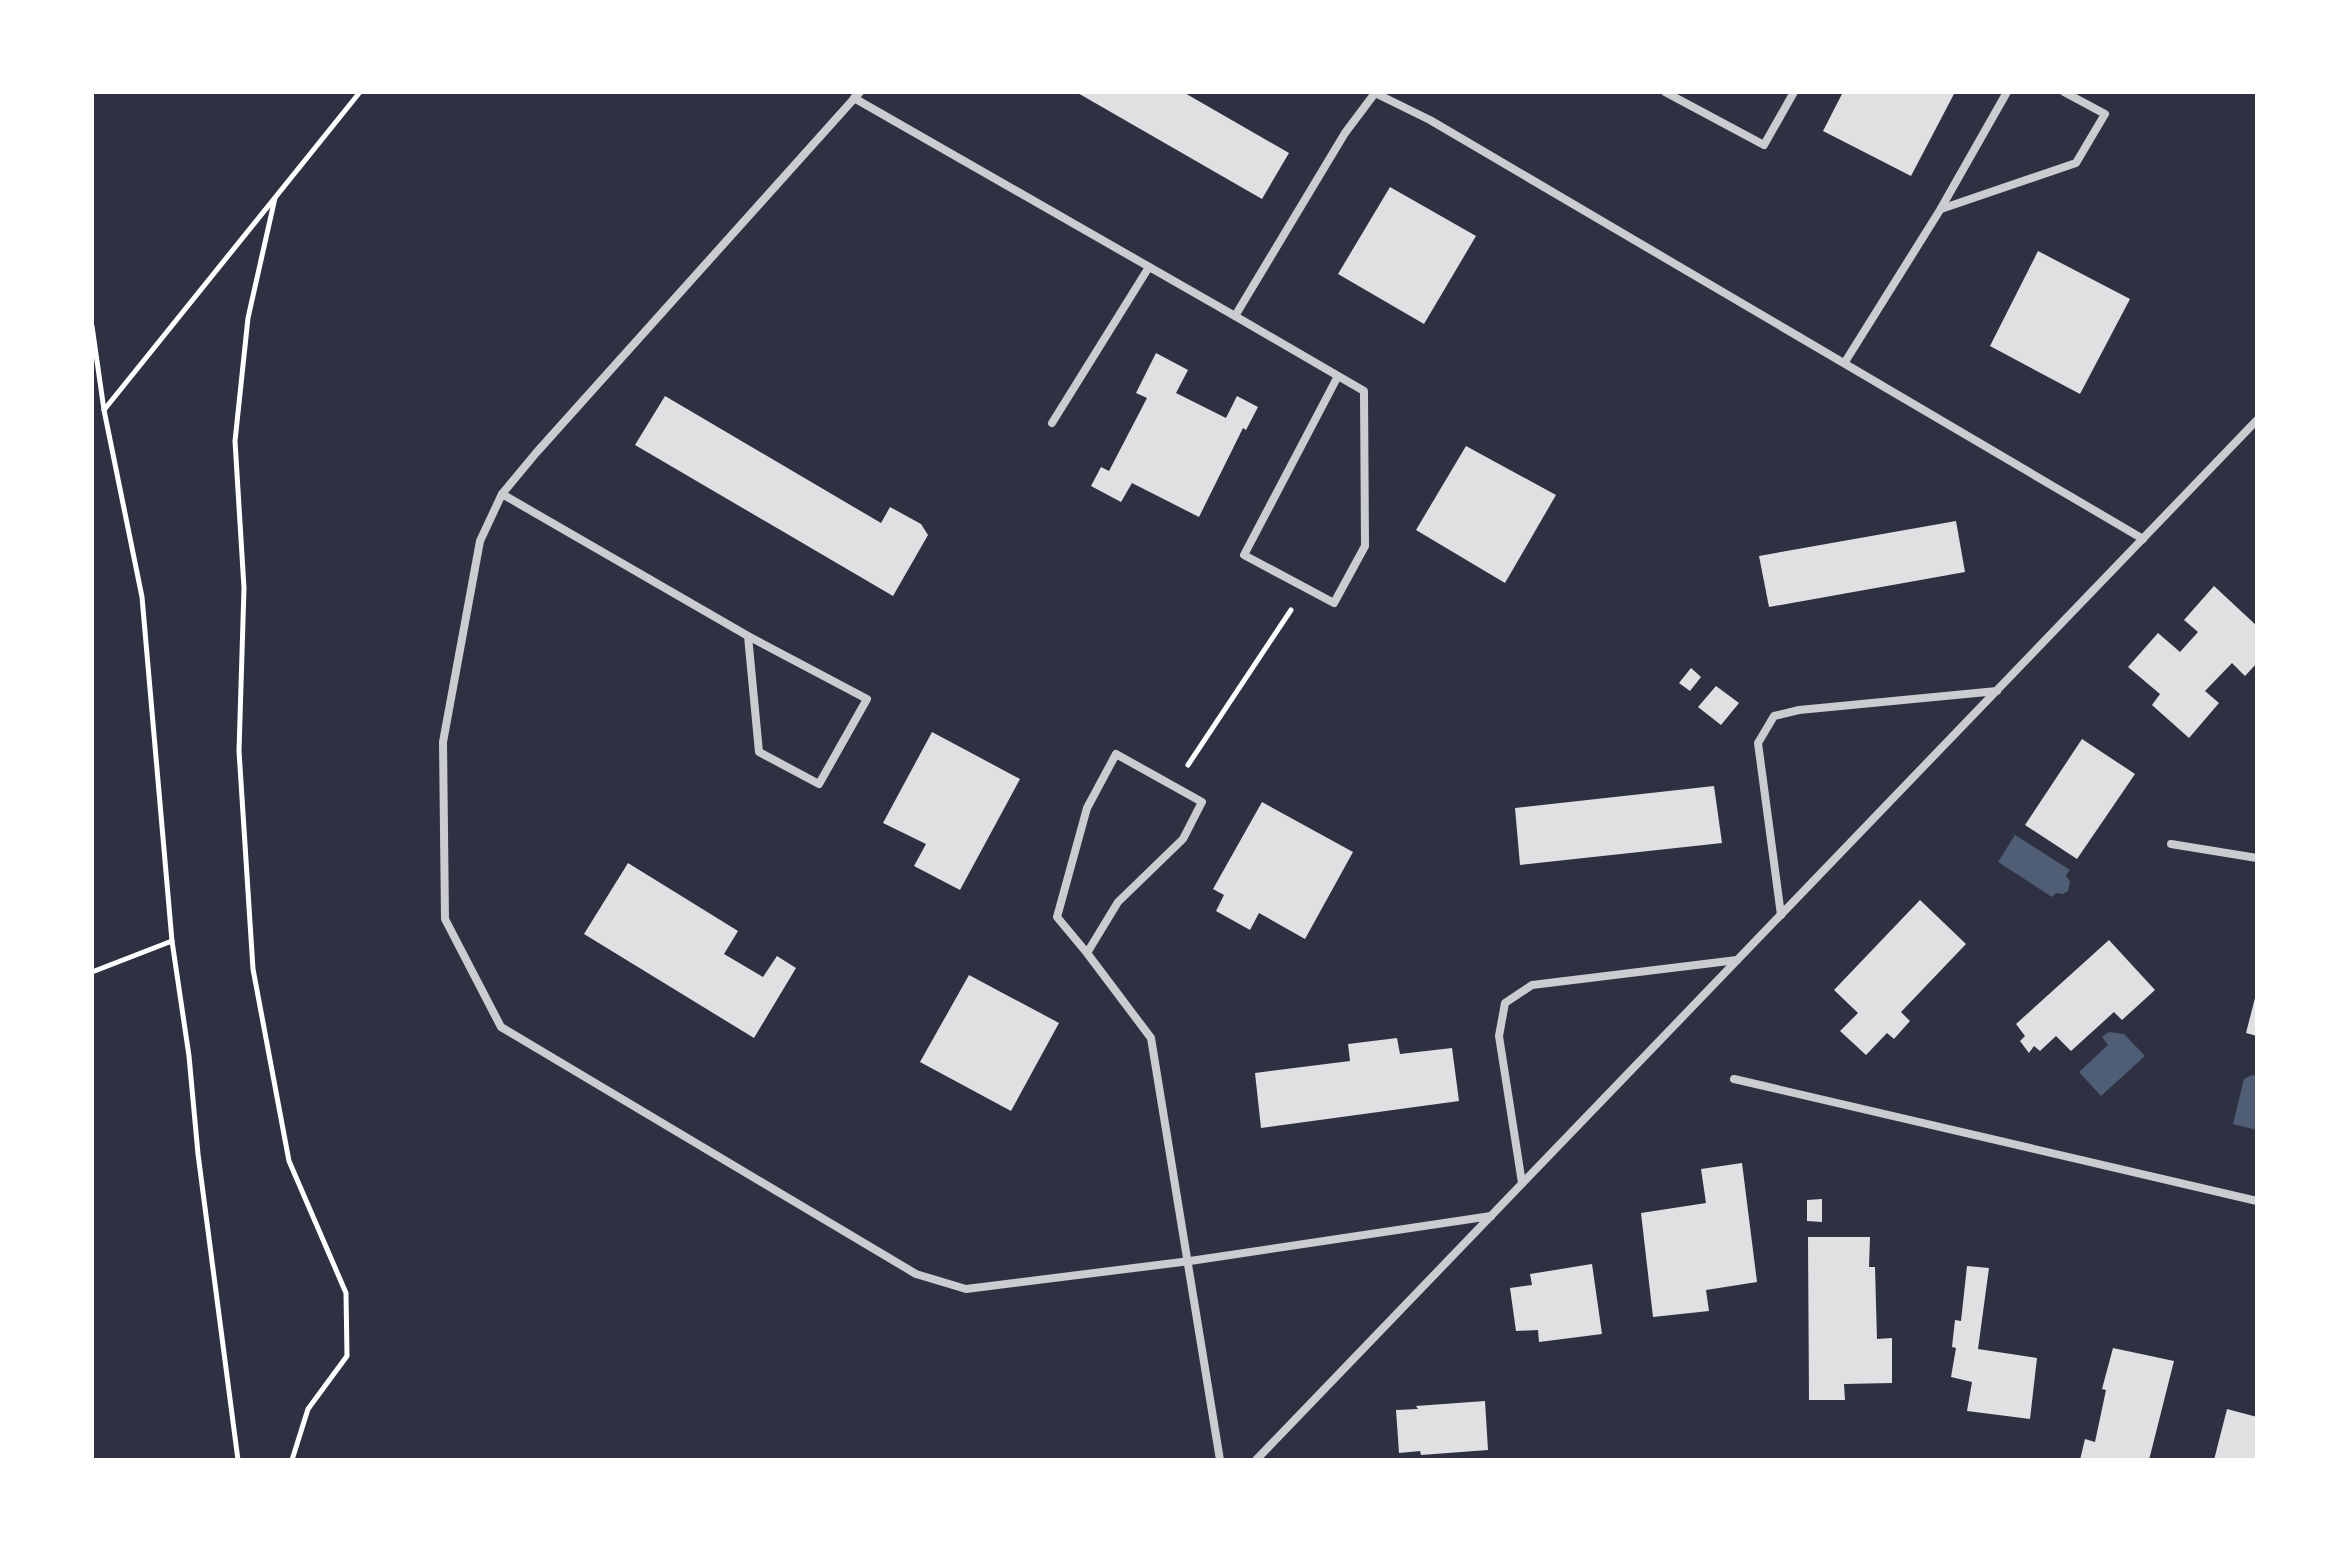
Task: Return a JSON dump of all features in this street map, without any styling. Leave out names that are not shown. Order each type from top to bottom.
[{"type":"street","points":[[1665,92],[1764,145],[1794,92]]},
{"type":"street","points":[[1845,362],[1940,210],[2007,92]]},
{"type":"street","points":[[1940,210],[2076,163],[2105,114],[2064,92]]},
{"type":"street","points":[[1235,316],[1345,133],[1376,93],[1430,120],[2143,539]]},
{"type":"street","points":[[1338,376],[1244,555],[1334,603],[1365,546],[1364,391],[857,95],[502,494],[480,541],[443,742],[445,919],[501,1027],[916,1274],[966,1289],[1190,1261],[1491,1216]]},
{"type":"street","points":[[1052,423],[1149,267]]},
{"type":"street","points":[[1256,1460],[2257,420]]},
{"type":"street","points":[[502,494],[748,636],[867,699],[819,784],[759,752],[748,636]]},
{"type":"street","points":[[1781,915],[1758,743],[1774,716],[1799,710],[1997,691]]},
{"type":"street","points":[[1087,953],[1118,902],[1183,839],[1202,802],[1116,754],[1087,808],[1057,917],[1151,1038],[1190,1261],[1220,1460]]},
{"type":"street","points":[[2171,844],[2257,858]]},
{"type":"street","points":[[1522,1183],[1499,1036],[1505,1003],[1532,985],[1737,960]]},
{"type":"street","points":[[1734,1079],[2257,1201]]},
{"type":"path","points":[[104,410],[360,92]]},
{"type":"path","points":[[275,198],[248,318],[235,441],[244,588],[239,751],[253,969],[289,1161],[346,1293],[347,1340],[347,1356],[308,1409],[292,1460]]},
{"type":"path","points":[[92,326],[104,410],[142,597],[172,941],[238,1460]]},
{"type":"path","points":[[1174,786],[1306,588]]},
{"type":"path","points":[[92,972],[172,941]]},
{"type":"water","points":[[2015,835],[2070,870],[2066,875],[2070,882],[2068,891],[2052,897],[1998,862]]},
{"type":"water","points":[[2109,1032],[2124,1034],[2145,1056],[2101,1096],[2079,1072],[2108,1045],[2102,1037]]},
{"type":"water","points":[[2257,1076],[2257,1130],[2233,1124],[2244,1079]]},
{"type":"building","points":[[1076,92],[1183,92],[1289,153],[1262,199]]},
{"type":"building","points":[[1843,92],[1955,92],[1911,176],[1823,131]]},
{"type":"building","points":[[1390,187],[1476,236],[1424,324],[1338,274]]},
{"type":"building","points":[[2038,251],[2130,299],[2080,394],[1990,346]]},
{"type":"building","points":[[1156,353],[1188,370],[1176,393],[1226,418],[1237,396],[1258,407],[1246,430],[1243,428],[1199,517],[1132,483],[1121,502],[1091,486],[1101,467],[1109,471],[1147,398],[1136,393]]},
{"type":"building","points":[[665,396],[881,523],[890,507],[921,524],[928,535],[893,596],[635,445]]},
{"type":"building","points":[[1466,446],[1556,495],[1505,583],[1416,530]]},
{"type":"building","points":[[1956,521],[1965,572],[1769,607],[1759,556]]},
{"type":"building","points":[[2214,586],[2257,626],[2257,663],[2245,676],[2232,663],[2205,691],[2219,703],[2189,738],[2152,705],[2160,694],[2128,667],[2158,633],[2180,652],[2198,632],[2184,620]]},
{"type":"building","points":[[1691,668],[1701,677],[1690,691],[1679,683]]},
{"type":"building","points":[[1716,686],[1739,703],[1721,725],[1698,707]]},
{"type":"building","points":[[932,732],[1020,779],[960,890],[914,866],[926,844],[883,823]]},
{"type":"building","points":[[2082,739],[2135,774],[2077,859],[2025,825]]},
{"type":"building","points":[[1714,786],[1722,843],[1520,865],[1515,808]]},
{"type":"building","points":[[1262,802],[1353,852],[1305,939],[1259,913],[1250,930],[1216,911],[1224,895],[1213,889]]},
{"type":"building","points":[[628,863],[738,931],[724,954],[763,977],[777,956],[796,968],[754,1038],[584,934]]},
{"type":"building","points":[[1920,900],[1966,944],[1901,1012],[1910,1021],[1894,1039],[1887,1033],[1866,1055],[1840,1031],[1858,1013],[1834,990]]},
{"type":"building","points":[[2109,940],[2155,990],[2122,1020],[2114,1012],[2071,1051],[2056,1036],[2040,1051],[2034,1046],[2029,1053],[2020,1041],[2025,1036],[2016,1024]]},
{"type":"building","points":[[969,975],[1059,1023],[1011,1111],[920,1062]]},
{"type":"building","points":[[2257,994],[2257,1036],[2246,1033]]},
{"type":"building","points":[[1397,1038],[1400,1054],[1452,1048],[1459,1101],[1261,1128],[1255,1073],[1350,1061],[1348,1044]]},
{"type":"building","points":[[1742,1163],[1757,1282],[1706,1290],[1709,1311],[1653,1317],[1641,1213],[1706,1203],[1701,1169]]},
{"type":"building","points":[[1822,1199],[1822,1222],[1807,1221],[1807,1200]]},
{"type":"building","points":[[1808,1237],[1870,1237],[1869,1267],[1875,1267],[1877,1339],[1892,1338],[1892,1383],[1844,1384],[1845,1400],[1809,1400]]},
{"type":"building","points":[[1592,1264],[1602,1334],[1539,1342],[1538,1330],[1516,1331],[1510,1288],[1532,1285],[1530,1274]]},
{"type":"building","points":[[1967,1266],[1989,1268],[1978,1349],[2037,1358],[2030,1419],[1967,1411],[1972,1382],[1951,1377],[1956,1348],[1952,1347],[1955,1320],[1961,1321]]},
{"type":"building","points":[[2113,1348],[2174,1361],[2149,1460],[2080,1460],[2085,1439],[2095,1442],[2106,1390],[2102,1389]]},
{"type":"building","points":[[1485,1401],[1488,1450],[1421,1455],[1420,1451],[1399,1453],[1396,1410]]},
{"type":"building","points":[[2227,1409],[2257,1417],[2257,1460],[2214,1460]]}]
